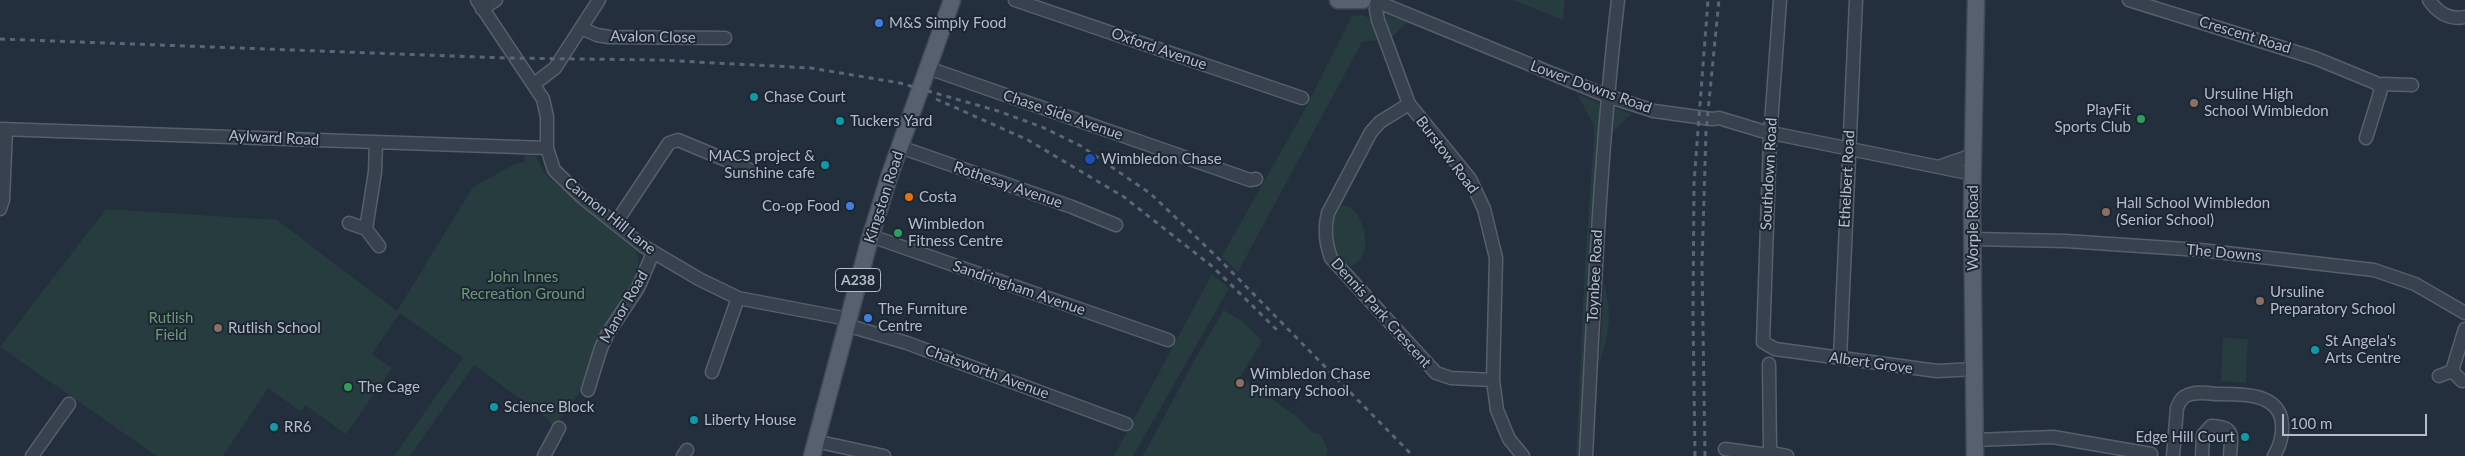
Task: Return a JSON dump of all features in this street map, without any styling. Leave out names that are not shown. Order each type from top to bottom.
[{"type":"main road","name":"Kingston Road","points":[[814,448],[871,236],[952,0]]},
{"type":"main road","points":[[1338,0],[1371,1]]},
{"type":"main road","name":"Worple Road","points":[[1975,448],[1976,369],[1972,239],[1976,0]]},
{"type":"street","points":[[479,4],[496,0]]},
{"type":"street","points":[[534,84],[555,68],[599,0]]},
{"type":"street","name":"Oxford Avenue","points":[[1015,0],[1302,98]]},
{"type":"street","name":"Toynbee Road","points":[[1586,456],[1595,265],[1606,96],[1618,0]]},
{"type":"street","name":"Southdown Road","points":[[1768,346],[1762,339],[1770,132],[1780,0]]},
{"type":"street","name":"Ethelbert Road","points":[[1840,358],[1856,0]]},
{"type":"street","name":"Crescent Road","points":[[2129,0],[2308,55],[2344,68],[2379,86]]},
{"type":"street","points":[[2429,0],[2435,8],[2448,17],[2456,19],[2465,17]]},
{"type":"street","name":"Lower Downs Road","points":[[1371,1],[1606,96],[1654,111],[1712,119],[1719,118],[1770,132],[1973,174]]},
{"type":"street","name":"Burstow Road","points":[[1371,1],[1376,10],[1409,104],[1470,180],[1484,209],[1496,258],[1493,380],[1497,410],[1502,425],[1523,456]]},
{"type":"street","name":"Cannon Hill Lane","points":[[479,4],[534,84],[546,107],[547,148],[554,170],[615,224],[653,253],[738,298],[847,322]]},
{"type":"street","name":"Avalon Close","points":[[581,28],[591,33],[609,37],[725,38]]},
{"type":"street","name":"Chase Side Avenue","points":[[928,68],[1250,180],[1256,179]]},
{"type":"street","points":[[2366,138],[2380,94],[2379,86],[2383,84],[2412,85]]},
{"type":"street","name":"Dennis Park Crescent","points":[[1409,104],[1385,118],[1371,132],[1328,212],[1325,223],[1327,246],[1331,258],[1436,373],[1451,378],[1493,380]]},
{"type":"street","points":[[0,209],[3,200],[3,129]]},
{"type":"street","name":"Aylward Road","points":[[3,129],[547,148]]},
{"type":"street","points":[[615,224],[669,143],[673,140],[684,142],[750,170]]},
{"type":"street","points":[[366,229],[375,172],[376,143]]},
{"type":"street","name":"Rothesay Avenue","points":[[900,147],[1072,207],[1116,225]]},
{"type":"street","name":"Lower Downs Road","points":[[1936,167],[1962,160],[1973,150]]},
{"type":"street","points":[[350,223],[366,229],[380,246]]},
{"type":"street","name":"Sandringham Avenue","points":[[871,236],[1168,340]]},
{"type":"street","name":"The Downs","points":[[1972,239],[2073,242],[2200,250],[2374,270],[2395,275],[2415,284],[2465,313]]},
{"type":"street","name":"Manor Road","points":[[588,390],[601,348],[608,333],[638,288],[653,253]]},
{"type":"street","points":[[712,372],[738,298]]},
{"type":"street","name":"Chatsworth Avenue","points":[[847,322],[1126,424]]},
{"type":"street","points":[[2452,371],[2465,329]]},
{"type":"street","name":"Albert Grove","points":[[1768,346],[1898,367],[1950,370],[1976,369]]},
{"type":"street","points":[[1769,364],[1770,448],[1772,452]]},
{"type":"street","points":[[2439,376],[2452,371]]},
{"type":"street","points":[[2452,371],[2462,381]]},
{"type":"street","points":[[2173,456],[2177,408],[2180,401],[2192,393],[2240,394],[2260,398],[2276,407],[2281,415],[2282,427],[2281,442],[2274,456]]},
{"type":"street","points":[[32,456],[69,404]]},
{"type":"street","points":[[2202,456],[2203,435],[2211,426],[2229,429],[2231,434],[2230,456]]},
{"type":"street","points":[[544,456],[559,428]]},
{"type":"street","points":[[1975,448],[2053,437],[2151,454]]},
{"type":"street","points":[[814,448],[884,456]]},
{"type":"street","points":[[1725,449],[1768,455],[1772,452],[1787,456]]},
{"type":"green space","points":[[1513,0],[1565,0],[1563,20]]},
{"type":"green space","points":[[1362,15],[1372,21],[1379,40],[1362,42],[1238,272],[1222,256],[1304,111],[1352,16]]},
{"type":"green space","points":[[1387,15],[1407,22],[1392,37],[1385,17]]},
{"type":"green space","points":[[1577,94],[1597,102],[1600,106],[1581,456],[1576,456],[1594,125]]},
{"type":"green space","points":[[1615,108],[1631,114],[1610,134],[1610,112]]},
{"type":"green space","name":"Rutlish School","points":[[525,154],[535,155],[545,174],[635,250],[639,261],[634,282],[608,324],[580,392],[553,428],[548,419],[474,365],[410,456],[394,456],[463,358],[400,313],[372,354],[392,368],[346,434],[305,405],[300,411],[268,388],[223,456],[157,456],[0,347],[106,209],[277,220],[397,311],[473,187],[515,164],[525,162]]},
{"type":"green space","points":[[1342,205],[1350,208],[1357,214],[1362,223],[1364,233],[1363,253],[1359,261],[1351,266],[1338,254],[1332,238],[1331,229],[1333,221],[1336,212]]},
{"type":"green space","points":[[1212,274],[1229,288],[1133,456],[1114,456]]},
{"type":"green space","points":[[1604,284],[1607,294],[1609,324],[1606,343],[1599,363]]},
{"type":"green space","name":"Wimbledon Chase Primary School","points":[[1224,310],[1243,322],[1262,341],[1240,377],[1296,416],[1312,432],[1321,435],[1328,450],[1326,456],[1143,456]]},
{"type":"green space","points":[[2223,338],[2248,339],[2246,383],[2221,381]]},
{"type":"railway","points":[[1695,456],[1694,183],[1708,0]]},
{"type":"railway","points":[[1705,456],[1702,264],[1706,132],[1719,0]]},
{"type":"railway","points":[[0,39],[506,58],[659,60],[811,68],[900,83],[998,111],[1042,127],[1081,146],[1151,194],[1218,258],[1413,456]]},
{"type":"railway","points":[[936,99],[1028,140],[1124,197],[1213,267],[1277,330]]},
{"type":"place","name":"M&S Simply Food","points":[[879,23]]},
{"type":"place","name":"Chase Court","points":[[754,97]]},
{"type":"place","name":"Ursuline High School Wimbledon","points":[[2194,103]]},
{"type":"place","name":"PlayFit Sports Club","points":[[2141,119]]},
{"type":"place","name":"Tuckers Yard","points":[[840,121]]},
{"type":"place","name":"Wimbledon Chase","points":[[1090,159]]},
{"type":"place","name":"MACS project & Sunshine cafe","points":[[825,165]]},
{"type":"place","name":"Costa","points":[[909,197]]},
{"type":"place","name":"Co-op Food","points":[[850,206]]},
{"type":"place","name":"Hall School Wimbledon (Senior School)","points":[[2106,212]]},
{"type":"place","name":"Wimbledon Fitness Centre","points":[[898,233]]},
{"type":"place","name":"Ursuline Preparatory School","points":[[2260,301]]},
{"type":"place","name":"The Furniture Centre","points":[[868,318]]},
{"type":"place","name":"Rutlish School","points":[[218,328]]},
{"type":"place","name":"St Angela's Arts Centre","points":[[2315,350]]},
{"type":"place","name":"Wimbledon Chase Primary School","points":[[1240,383]]},
{"type":"place","name":"The Cage","points":[[348,387]]},
{"type":"place","name":"Science Block","points":[[494,407]]},
{"type":"place","name":"Liberty House","points":[[694,420]]},
{"type":"place","name":"RR6","points":[[274,427]]},
{"type":"place","name":"Edge Hill Court","points":[[2245,437]]},
{"type":"park label","name":"John Innes Recreation Ground","points":[[523,286]]},
{"type":"park label","name":"Rutlish Field","points":[[171,326]]}]
